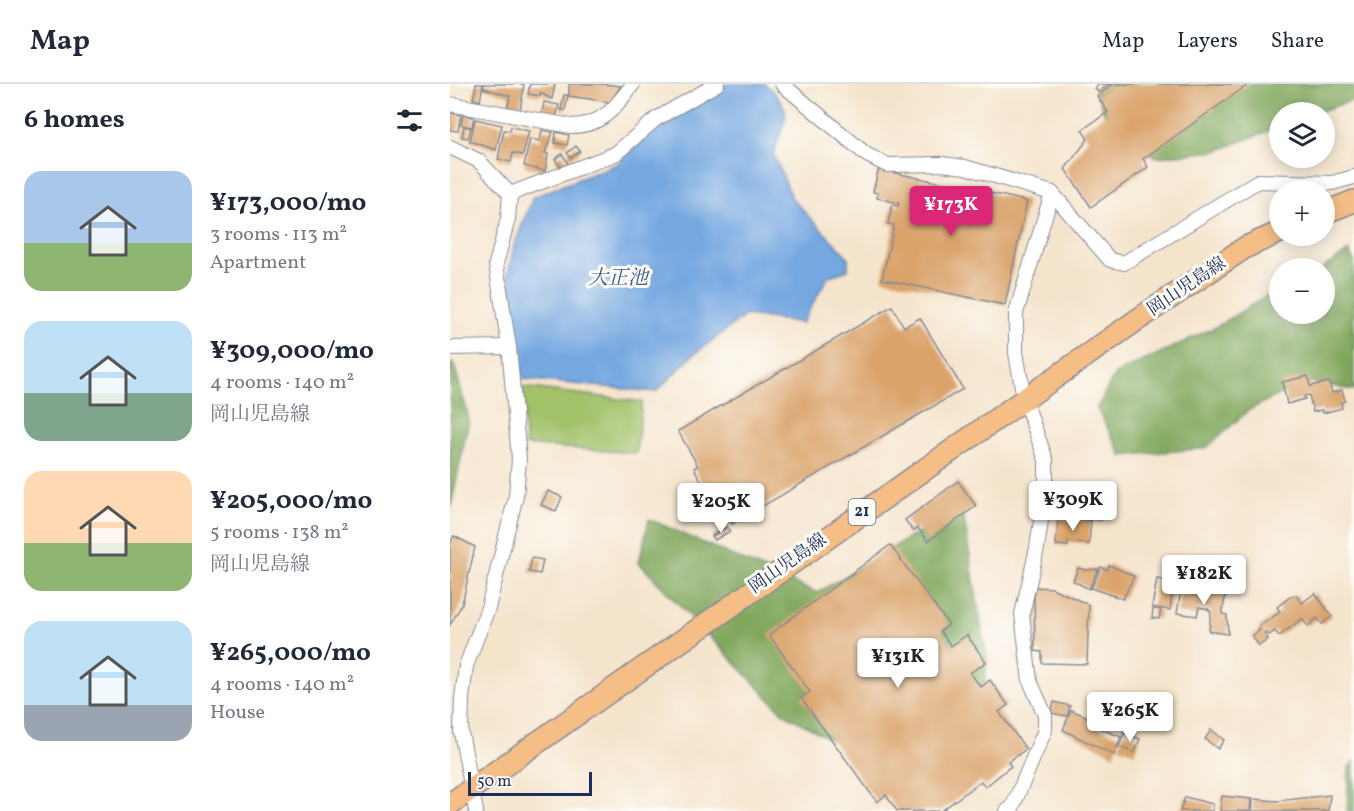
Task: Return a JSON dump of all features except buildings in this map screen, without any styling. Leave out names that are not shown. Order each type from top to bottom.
[{"type":"main road","points":[[1335,209],[1354,201]]},
{"type":"main road","name":"岡山児島線","points":[[450,804],[470,787],[1024,398],[1246,247],[1269,237]]},
{"type":"street","points":[[450,105],[571,126],[588,126],[606,117],[633,84]]},
{"type":"street","points":[[510,194],[615,154],[656,119],[717,84]]},
{"type":"street","points":[[782,84],[867,155],[887,165],[942,164],[965,167],[1052,193],[1110,260],[1124,263],[1258,181],[1332,183],[1354,177]]},
{"type":"street","points":[[450,147],[479,161],[510,194],[508,219],[496,264],[508,347],[519,459],[516,496],[488,608],[466,666],[461,732],[476,811]]},
{"type":"street","points":[[1006,811],[1012,808],[1045,730],[1045,715],[1030,681],[1022,614],[1037,548],[1046,486],[1046,460],[1024,398],[1017,353],[1016,313],[1052,193]]},
{"type":"street","points":[[450,348],[508,347]]},
{"type":"green space","points":[[1103,84],[1354,84],[1354,100],[1335,106],[1335,102],[1269,102],[1269,131],[1216,151],[1157,157],[1114,138],[1095,89]]},
{"type":"green space","points":[[1349,251],[1354,261],[1354,390],[1305,381],[1249,410],[1206,448],[1122,456],[1097,408],[1115,374],[1218,326],[1269,294],[1269,324],[1335,324],[1335,260]]},
{"type":"green space","points":[[450,363],[454,364],[469,419],[450,512]]},
{"type":"green space","points":[[523,387],[642,402],[636,453],[525,445]]},
{"type":"green space","points":[[962,506],[987,662],[975,749],[907,782],[783,713],[639,563],[649,519],[817,593]]},
{"type":"green space","points":[[1354,761],[1354,811],[1347,811],[1349,767]]},
{"type":"water","name":"大正池","points":[[728,84],[765,84],[782,103],[785,118],[774,155],[793,200],[848,257],[848,270],[828,277],[802,323],[746,315],[693,355],[656,392],[523,379],[507,278],[514,246],[533,197],[617,164],[661,122]]}]
